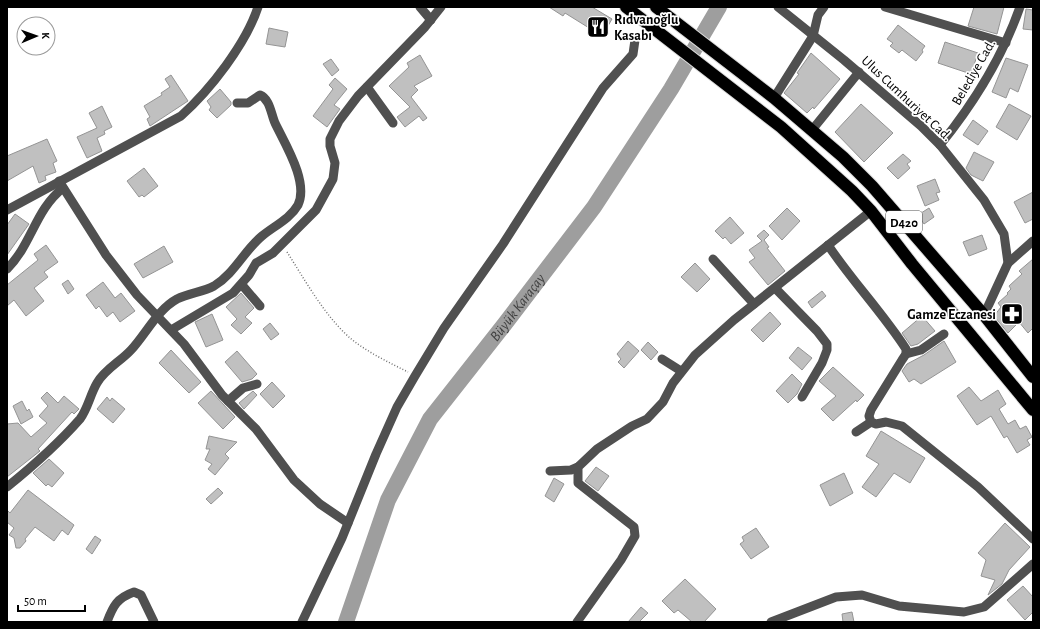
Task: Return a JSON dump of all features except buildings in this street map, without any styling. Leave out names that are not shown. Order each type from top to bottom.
[{"type":"highway","points":[[626,7],[751,103],[827,168],[871,211],[1033,410]]},
{"type":"highway","name":"D420","points":[[656,7],[774,98],[812,130],[872,186],[984,315],[1033,377]]},
{"type":"street","points":[[7,210],[61,184],[181,116],[202,97],[242,42],[258,7]]},
{"type":"street","points":[[420,7],[431,20]]},
{"type":"street","points":[[171,330],[228,297],[242,285],[256,263],[274,253],[316,210],[330,186],[335,163],[330,146],[330,140],[350,106],[431,20],[441,7]]},
{"type":"street","name":"Ulus Cumhuriyet Cad.","points":[[778,7],[859,72],[940,145],[984,200],[1004,234],[1008,263]]},
{"type":"street","points":[[774,98],[813,36],[818,14],[824,7]]},
{"type":"street","points":[[885,7],[1006,43]]},
{"type":"street","name":"Belediye Cad.","points":[[940,145],[964,115],[981,90],[1006,43],[1020,7]]},
{"type":"street","points":[[302,622],[348,522],[397,407],[414,376],[444,328],[503,244],[603,88],[633,54],[635,40]]},
{"type":"street","points":[[812,130],[859,72]]},
{"type":"street","points":[[367,87],[393,124]]},
{"type":"street","points":[[7,487],[40,460],[81,418],[96,384],[105,372],[132,350],[157,315],[177,299],[212,287],[222,281],[247,250],[294,211],[301,198],[301,186],[292,156],[263,96],[260,94],[248,103],[237,103]]},
{"type":"street","points":[[7,269],[18,258],[45,207],[61,184]]},
{"type":"street","points":[[61,184],[117,270],[137,295],[171,330],[228,401],[256,429],[294,480],[320,504],[348,522]]},
{"type":"street","points":[[550,471],[571,470],[578,467],[596,449],[632,426],[648,419],[656,412],[681,371],[701,350],[754,304],[871,211]]},
{"type":"street","points":[[984,315],[1008,263],[1016,254],[1033,241]]},
{"type":"street","points":[[828,245],[879,310],[906,349],[906,354],[868,416],[870,422]]},
{"type":"street","points":[[713,259],[754,304]]},
{"type":"street","points":[[242,285],[260,306]]},
{"type":"street","points":[[775,288],[827,344],[827,350],[822,363],[802,397]]},
{"type":"street","points":[[906,354],[921,350],[944,334]]},
{"type":"street","points":[[662,359],[681,371]]},
{"type":"street","points":[[228,401],[243,388],[257,384]]},
{"type":"street","points":[[856,432],[870,422]]},
{"type":"street","points":[[870,422],[876,424],[886,422],[902,426],[978,487],[1033,539]]},
{"type":"street","points":[[577,622],[621,560],[635,536],[634,527],[578,483],[578,467]]},
{"type":"street","points":[[771,622],[795,617],[836,597],[862,595],[899,606],[964,612],[984,607],[1033,564]]},
{"type":"street","points":[[107,622],[113,606],[126,595],[134,592],[141,595],[154,622]]},
{"type":"path","points":[[283,244],[329,314],[350,338],[414,376]]},
{"type":"waterway","name":"Büyük Karaçay","points":[[346,622],[388,500],[430,419],[594,207],[671,89],[719,7]]},
{"type":"place","name":"Rıdvanoğlu Kasabı","points":[[598,27]]},
{"type":"place","name":"Gamze Eczanesi","points":[[1012,314]]}]
